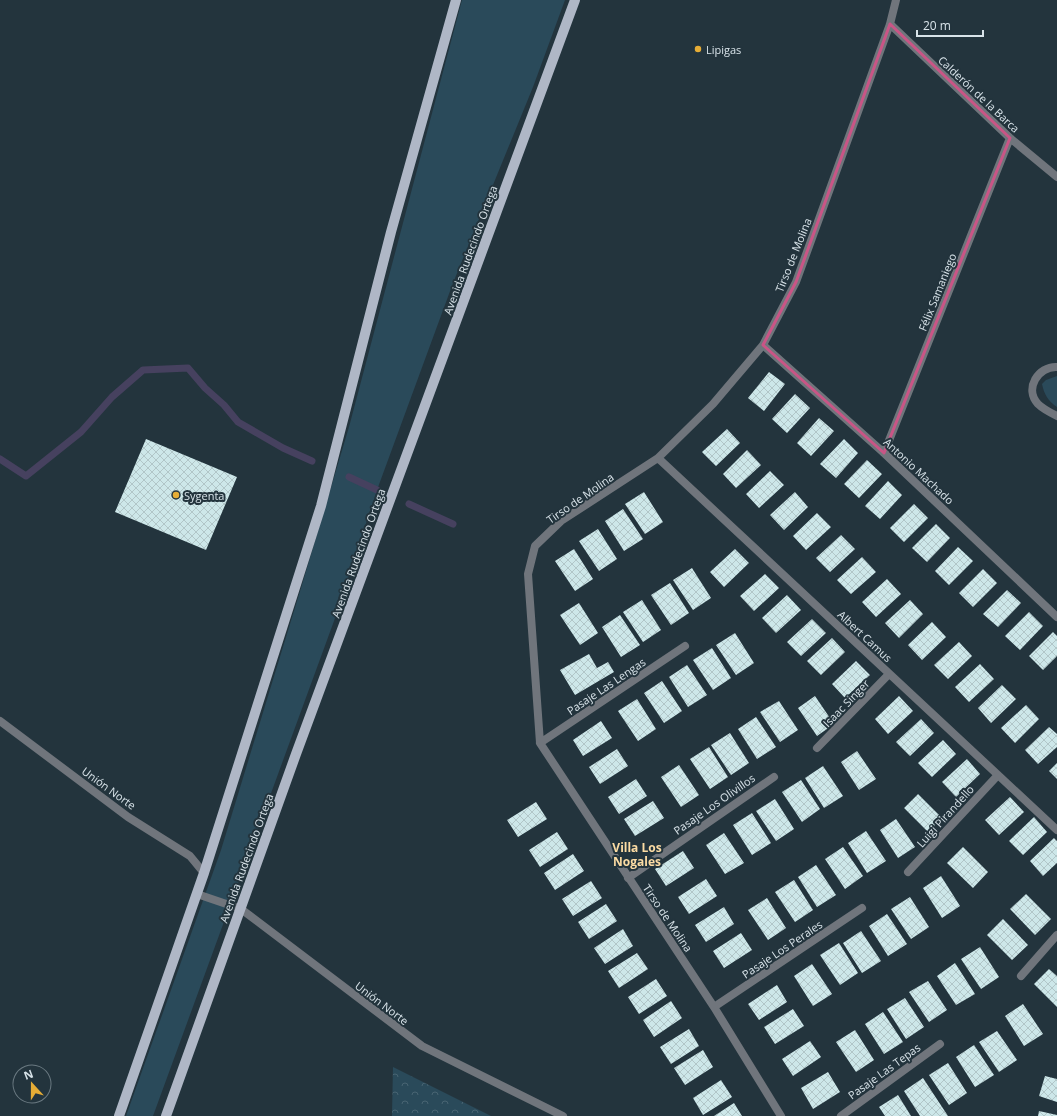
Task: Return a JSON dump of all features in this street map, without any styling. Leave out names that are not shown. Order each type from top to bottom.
[{"type":"main road","points":[[119,1116],[204,873],[321,506],[391,232],[456,0]]},
{"type":"main road","name":"Avenida Rudecindo Ortega","points":[[166,1116],[296,754],[575,0]]},
{"type":"street","name":"Tirso de Molina","points":[[781,1116],[714,1007],[540,743],[528,574],[535,546],[561,522],[658,458],[713,404],[763,345],[796,282],[890,24],[896,0]]},
{"type":"street","name":"Calderón de la Barca","points":[[890,24],[1010,138],[1057,177]]},
{"type":"street","name":"Félix Samaniego","points":[[884,453],[1010,138]]},
{"type":"street","name":"Antonio Machado","points":[[763,345],[884,453],[1057,616]]},
{"type":"street","points":[[1057,366],[1048,367],[1042,371],[1034,382],[1032,390],[1034,398],[1039,404],[1057,416]]},
{"type":"street","name":"Albert Camus","points":[[658,458],[1057,830]]},
{"type":"street","name":"Pasaje Las Lengas","points":[[540,743],[685,646]]},
{"type":"street","name":"Isaac Singer","points":[[817,748],[890,674]]},
{"type":"street","name":"Unión Norte","points":[[0,721],[128,817],[190,856],[204,873]]},
{"type":"street","name":"Luigi Pirandello","points":[[908,872],[998,775]]},
{"type":"street","name":"Pasaje Los Olivillos","points":[[628,878],[774,777]]},
{"type":"street","name":"Unión Norte","points":[[197,894],[241,909],[422,1046],[457,1065],[563,1116]]},
{"type":"street","name":"Pasaje Los Perales","points":[[714,1007],[862,908]]},
{"type":"street","points":[[1021,976],[1057,935]]},
{"type":"street","name":"Pasaje Las Tepas","points":[[840,1116],[940,1044]]},
{"type":"highlighted area","points":[[890,24],[1010,138],[884,453],[763,345],[796,282]]},
{"type":"green space","points":[[462,0],[565,0],[533,87],[453,283],[377,490],[334,621],[153,1116],[126,1116],[221,850],[301,588],[349,427]]},
{"type":"green space","points":[[1057,376],[1057,407],[1047,397],[1042,384],[1046,380]]},
{"type":"green space","points":[[393,1067],[491,1116],[392,1116]]},
{"type":"building","points":[[769,372],[785,384],[764,411],[748,398]]},
{"type":"building","points":[[795,394],[810,408],[787,433],[772,419]]},
{"type":"building","points":[[819,418],[834,431],[811,456],[797,443]]},
{"type":"building","points":[[727,429],[740,443],[716,466],[702,452]]},
{"type":"building","name":"Sygenta","points":[[146,439],[237,477],[206,550],[115,512]]},
{"type":"building","points":[[844,439],[858,453],[836,478],[820,464]]},
{"type":"building","points":[[747,450],[761,465],[736,488],[723,474]]},
{"type":"building","points":[[867,460],[882,474],[859,498],[844,484]]},
{"type":"building","points":[[770,471],[784,485],[759,508],[746,494]]},
{"type":"building","points":[[888,481],[902,495],[880,519],[865,506]]},
{"type":"building","points":[[644,492],[663,522],[645,534],[625,504]]},
{"type":"building","points":[[795,492],[808,507],[784,530],[770,515]]},
{"type":"building","points":[[914,504],[928,518],[904,542],[890,528]]},
{"type":"building","points":[[623,509],[643,539],[624,551],[605,521]]},
{"type":"building","points":[[817,513],[831,527],[806,550],[793,536]]},
{"type":"building","points":[[936,524],[950,538],[927,562],[912,548]]},
{"type":"building","points":[[598,529],[617,559],[599,571],[579,541]]},
{"type":"building","points":[[841,535],[855,549],[830,572],[816,558]]},
{"type":"building","points":[[958,547],[973,561],[949,585],[935,571]]},
{"type":"building","points":[[574,549],[593,579],[575,591],[555,561]]},
{"type":"building","points":[[735,549],[749,563],[724,587],[710,572]]},
{"type":"building","points":[[862,557],[876,572],[851,594],[837,580]]},
{"type":"building","points":[[692,568],[711,598],[693,610],[673,580]]},
{"type":"building","points":[[983,569],[997,583],[973,607],[959,593]]},
{"type":"building","points":[[765,574],[779,588],[754,611],[740,596]]},
{"type":"building","points":[[887,579],[901,594],[876,617],[862,602]]},
{"type":"building","points":[[670,583],[689,613],[671,625],[651,595]]},
{"type":"building","points":[[1007,590],[1021,603],[998,627],[983,614]]},
{"type":"building","points":[[787,595],[801,610],[776,633],[762,618]]},
{"type":"building","points":[[642,600],[661,630],[643,642],[623,612]]},
{"type":"building","points":[[910,600],[923,614],[899,638],[885,623]]},
{"type":"building","points":[[579,603],[598,633],[580,645],[560,615]]},
{"type":"building","points":[[1029,612],[1043,626],[1020,650],[1005,636]]},
{"type":"building","points":[[620,615],[640,645],[621,657],[602,627]]},
{"type":"building","points":[[812,619],[826,633],[801,656],[787,642]]},
{"type":"building","points":[[932,622],[946,637],[922,660],[908,645]]},
{"type":"building","points":[[1053,632],[1057,636],[1057,656],[1043,670],[1029,656]]},
{"type":"building","points":[[735,633],[754,663],[736,675],[716,645]]},
{"type":"building","points":[[832,638],[845,652],[821,675],[807,661]]},
{"type":"building","points":[[959,642],[972,656],[948,679],[934,665]]},
{"type":"building","points":[[712,648],[731,678],[713,690],[693,660]]},
{"type":"building","points":[[589,654],[597,668],[608,662],[614,672],[575,695],[560,670]]},
{"type":"building","points":[[856,661],[870,675],[845,698],[832,684]]},
{"type":"building","points":[[980,664],[994,679],[969,702],[955,687]]},
{"type":"building","points":[[687,665],[707,695],[688,707],[669,677]]},
{"type":"building","points":[[662,681],[682,711],[664,723],[644,693]]},
{"type":"building","points":[[1002,685],[1016,699],[991,723],[978,708]]},
{"type":"building","points":[[815,696],[834,724],[817,736],[798,708]]},
{"type":"building","points":[[899,696],[913,711],[888,734],[875,719]]},
{"type":"building","points":[[637,699],[656,729],[638,741],[618,711]]},
{"type":"building","points":[[779,701],[798,730],[780,742],[760,712]]},
{"type":"building","points":[[1026,705],[1039,719],[1015,743],[1001,728]]},
{"type":"building","points":[[756,717],[776,747],[757,759],[738,729]]},
{"type":"building","points":[[921,719],[934,733],[910,756],[896,742]]},
{"type":"building","points":[[601,721],[612,738],[583,756],[573,740]]},
{"type":"building","points":[[1049,727],[1057,734],[1057,747],[1038,764],[1025,750]]},
{"type":"building","points":[[730,733],[749,763],[731,775],[711,745]]},
{"type":"building","points":[[943,740],[956,754],[932,777],[918,763]]},
{"type":"building","points":[[709,747],[728,777],[710,789],[690,759]]},
{"type":"building","points":[[617,749],[628,766],[600,784],[589,767]]},
{"type":"building","points":[[857,751],[876,779],[859,790],[841,762]]},
{"type":"building","points":[[967,759],[980,774],[956,797],[942,782]]},
{"type":"building","points":[[1057,763],[1057,779],[1049,771]]},
{"type":"building","points":[[679,765],[699,795],[681,807],[661,777]]},
{"type":"building","points":[[823,766],[843,796],[824,808],[805,778]]},
{"type":"building","points":[[636,779],[647,796],[619,814],[608,797]]},
{"type":"building","points":[[801,780],[820,809],[802,822],[782,792]]},
{"type":"building","points":[[918,794],[942,818],[928,832],[904,808]]},
{"type":"building","points":[[1010,797],[1024,812],[999,835],[985,820]]},
{"type":"building","points":[[775,799],[794,829],[776,841],[756,811]]},
{"type":"building","points":[[653,801],[664,818],[635,836],[624,819]]},
{"type":"building","points":[[536,802],[547,819],[518,837],[507,820]]},
{"type":"building","points":[[752,813],[771,843],[752,855],[733,825]]},
{"type":"building","points":[[1034,817],[1047,832],[1023,855],[1009,841]]},
{"type":"building","points":[[896,819],[915,847],[898,858],[880,830]]},
{"type":"building","points":[[866,831],[886,861],[867,873],[848,843]]},
{"type":"building","points":[[557,832],[568,849],[540,867],[529,850]]},
{"type":"building","points":[[724,833],[744,863],[725,874],[706,845]]},
{"type":"building","points":[[1054,838],[1057,841],[1057,863],[1043,876],[1030,861]]},
{"type":"building","points":[[843,847],[863,876],[845,889],[825,859]]},
{"type":"building","points":[[963,847],[988,872],[973,888],[947,863]]},
{"type":"building","points":[[683,851],[694,868],[666,886],[655,869]]},
{"type":"building","points":[[573,854],[584,871],[555,890],[544,873]]},
{"type":"building","points":[[816,865],[836,895],[817,907],[798,877]]},
{"type":"building","points":[[941,876],[960,906],[942,918],[923,888]]},
{"type":"building","points":[[706,879],[717,896],[689,914],[678,897]]},
{"type":"building","points":[[794,880],[813,910],[795,922],[775,892]]},
{"type":"building","points":[[591,881],[602,898],[573,916],[562,899]]},
{"type":"building","points":[[1026,894],[1051,919],[1035,935],[1010,909]]},
{"type":"building","points":[[910,897],[929,927],[911,939],[891,909]]},
{"type":"building","points":[[767,898],[786,928],[768,940],[748,910]]},
{"type":"building","points":[[606,904],[617,921],[589,939],[578,922]]},
{"type":"building","points":[[724,907],[734,924],[706,942],[695,925]]},
{"type":"building","points":[[887,914],[907,944],[888,956],[869,926]]},
{"type":"building","points":[[1003,919],[1028,945],[1012,960],[987,935]]},
{"type":"building","points":[[623,929],[633,946],[605,964],[594,948]]},
{"type":"building","points":[[861,931],[881,961],[862,973],[843,943]]},
{"type":"building","points":[[741,933],[752,950],[724,968],[713,951]]},
{"type":"building","points":[[839,943],[858,973],[840,985],[820,955]]},
{"type":"building","points":[[980,947],[999,977],[981,989],[961,959]]},
{"type":"building","points":[[637,953],[648,969],[619,988],[608,971]]},
{"type":"building","points":[[955,963],[975,994],[956,1005],[937,976]]},
{"type":"building","points":[[812,964],[832,994],[813,1006],[794,976]]},
{"type":"building","points":[[1049,969],[1057,976],[1057,1007],[1034,984]]},
{"type":"building","points":[[656,979],[667,996],[639,1014],[628,997]]},
{"type":"building","points":[[928,981],[947,1010],[929,1022],[909,992]]},
{"type":"building","points":[[777,985],[787,1002],[759,1020],[748,1004]]},
{"type":"building","points":[[905,998],[924,1027],[906,1039],[887,1009]]},
{"type":"building","points":[[671,1001],[682,1018],[654,1037],[643,1020]]},
{"type":"building","points":[[1023,1004],[1043,1034],[1024,1046],[1005,1016]]},
{"type":"building","points":[[793,1009],[804,1026],[775,1044],[764,1027]]},
{"type":"building","points":[[883,1012],[903,1042],[884,1054],[865,1024]]},
{"type":"building","points":[[689,1029],[699,1046],[671,1064],[660,1047]]},
{"type":"building","points":[[855,1030],[874,1060],[856,1072],[836,1042]]},
{"type":"building","points":[[997,1031],[1017,1060],[999,1072],[979,1042]]},
{"type":"building","points":[[810,1041],[821,1057],[793,1076],[782,1059]]},
{"type":"building","points":[[974,1045],[994,1075],[975,1087],[956,1057]]},
{"type":"building","points":[[703,1050],[713,1067],[685,1085],[674,1068]]},
{"type":"building","points":[[948,1063],[967,1093],[949,1105],[929,1075]]},
{"type":"building","points":[[828,1072],[840,1092],[813,1109],[801,1088]]},
{"type":"building","points":[[1045,1076],[1057,1079],[1057,1102],[1039,1096]]},
{"type":"building","points":[[923,1078],[948,1116],[920,1116],[904,1091]]},
{"type":"building","points":[[721,1080],[732,1097],[703,1115],[693,1098]]},
{"type":"building","points":[[898,1095],[911,1116],[885,1116],[879,1107]]},
{"type":"building","points":[[734,1103],[742,1116],[714,1116]]},
{"type":"building","points":[[1039,1111],[1057,1115],[1057,1116],[1038,1116]]},
{"type":"waterway","points":[[0,459],[26,476],[81,432],[112,397],[143,370],[188,368],[205,388],[224,405],[238,422],[283,448],[312,461]]},
{"type":"waterway","points":[[349,477],[377,490]]},
{"type":"waterway","points":[[409,504],[453,524]]},
{"type":"place","name":"Lipigas","points":[[698,49]]},
{"type":"place","name":"Sygenta","points":[[176,495]]},
{"type":"district","name":"Villa Los Nogales","points":[[637,854]]}]
